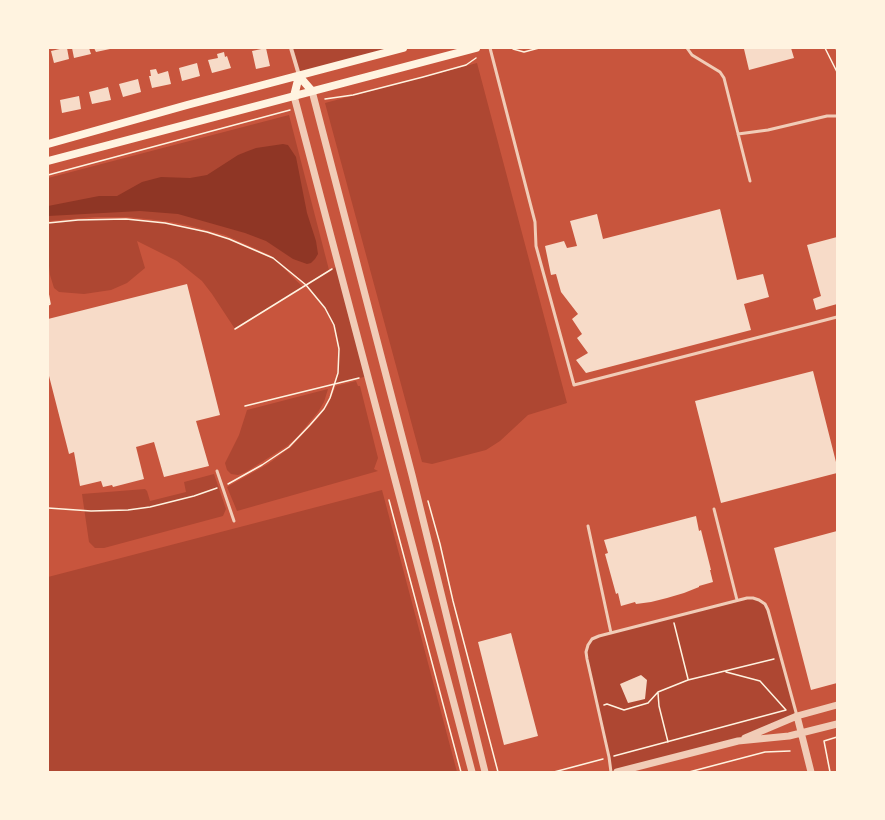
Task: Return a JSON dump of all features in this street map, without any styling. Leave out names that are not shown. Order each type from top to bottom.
[{"type":"main road","points":[[48,144],[187,105],[403,48]]},
{"type":"main road","points":[[48,161],[476,48]]},
{"type":"main road","points":[[299,76],[312,91]]},
{"type":"main road","points":[[294,96],[299,76]]},
{"type":"street","points":[[291,48],[299,76]]},
{"type":"street","points":[[312,91],[406,453],[485,772]]},
{"type":"street","points":[[294,96],[472,772]]},
{"type":"street","points":[[738,742],[797,716],[837,705]]},
{"type":"street","points":[[797,716],[811,772]]},
{"type":"street","points":[[617,772],[738,742],[782,737],[837,724]]},
{"type":"lane","points":[[490,48],[535,222],[536,246],[574,385],[837,317]]},
{"type":"lane","points":[[687,48],[692,55],[720,72],[726,85],[750,181]]},
{"type":"lane","points":[[738,134],[768,130],[826,116],[837,116]]},
{"type":"lane","points":[[217,471],[234,521]]},
{"type":"lane","points":[[714,509],[737,600]]},
{"type":"lane","points":[[588,526],[611,633]]},
{"type":"lane","points":[[611,772],[610,757],[586,652],[588,645],[592,640],[599,636],[737,600],[753,598],[765,604],[768,610],[797,716]]},
{"type":"path","points":[[513,49],[524,52],[539,48]]},
{"type":"path","points":[[825,48],[837,72]]},
{"type":"path","points":[[325,99],[353,95],[423,77],[466,65],[476,58]]},
{"type":"path","points":[[48,175],[290,110]]},
{"type":"path","points":[[48,223],[78,220],[126,219],[165,223],[207,232],[229,239],[273,258],[306,285],[325,308],[334,325],[339,349],[338,373],[330,398],[324,409],[301,436],[289,447],[262,465],[222,487],[150,507],[128,510],[91,511],[48,508]]},
{"type":"path","points":[[235,329],[339,265]]},
{"type":"path","points":[[48,293],[50,304],[48,305]]},
{"type":"path","points":[[244,406],[368,376]]},
{"type":"path","points":[[427,499],[440,544],[454,605],[498,772]]},
{"type":"path","points":[[389,500],[462,772]]},
{"type":"path","points":[[673,617],[688,680]]},
{"type":"path","points":[[598,707],[607,704],[624,710],[648,703],[658,692],[688,680],[781,657]]},
{"type":"path","points":[[554,772],[786,710],[760,681],[724,671]]},
{"type":"path","points":[[658,692],[659,706],[668,742]]},
{"type":"path","points":[[830,772],[824,741],[837,737]]},
{"type":"path","points":[[689,772],[765,752],[790,751]]},
{"type":"shaded area","points":[[291,48],[396,48],[299,76]]},
{"type":"shaded area","points":[[477,63],[567,403],[528,415],[500,441],[486,450],[432,464],[422,462],[325,103]]},
{"type":"shaded area","points":[[289,115],[329,270],[306,284],[270,255],[225,235],[187,225],[128,217],[95,217],[48,221],[48,178]]},
{"type":"shaded area","points":[[283,144],[288,145],[296,157],[307,213],[316,241],[318,254],[311,263],[307,264],[293,259],[266,241],[245,233],[178,214],[140,211],[48,216],[48,206],[99,196],[117,196],[142,182],[161,177],[190,178],[207,175],[238,155],[256,148]]},
{"type":"shaded area","points":[[126,219],[165,223],[207,232],[229,239],[273,258],[303,287],[235,329],[202,281],[177,261],[137,241],[145,268],[127,283],[111,290],[84,294],[59,292],[54,288],[50,275],[48,256],[48,223],[78,220]]},
{"type":"shaded area","points":[[339,265],[368,376],[335,384],[338,373],[339,349],[334,325],[325,308],[306,285]]},
{"type":"shaded area","points":[[356,381],[358,386],[360,386],[378,458],[374,469],[378,471],[237,511],[227,487],[268,464],[291,447],[328,405],[336,386]]},
{"type":"shaded area","points":[[328,389],[324,402],[318,412],[298,436],[287,446],[246,472],[238,475],[231,474],[227,470],[225,463],[239,435],[247,410]]},
{"type":"shaded area","points":[[214,474],[226,509],[223,516],[104,548],[95,548],[89,542],[82,494],[145,489],[150,501],[186,492],[184,482]]},
{"type":"shaded area","points":[[382,490],[457,772],[48,772],[48,577]]},
{"type":"shaded area","points":[[753,598],[765,604],[797,716],[738,741],[617,772],[611,772],[587,659],[588,645],[592,639]]},
{"type":"building","points":[[67,48],[69,59],[54,63],[51,51]]},
{"type":"building","points":[[72,48],[89,48],[91,54],[74,58]]},
{"type":"building","points":[[94,48],[110,48],[110,49],[96,52]]},
{"type":"building","points":[[266,48],[270,66],[256,69],[252,51]]},
{"type":"building","points":[[791,48],[794,58],[749,70],[744,49]]},
{"type":"building","points":[[224,52],[231,68],[212,73],[208,60],[218,58],[217,54]]},
{"type":"building","points":[[197,63],[200,76],[182,81],[179,68]]},
{"type":"building","points":[[156,69],[158,74],[168,71],[171,84],[152,88],[149,76],[151,76],[150,70]]},
{"type":"building","points":[[138,79],[141,92],[123,97],[119,84]]},
{"type":"building","points":[[108,87],[111,100],[92,104],[89,92]]},
{"type":"building","points":[[79,96],[81,109],[62,113],[60,100]]},
{"type":"building","points":[[720,209],[737,280],[763,274],[769,297],[744,304],[751,330],[586,373],[576,360],[588,353],[577,338],[582,334],[572,319],[578,314],[561,292],[556,274],[551,275],[545,246],[564,241],[567,248],[577,246],[570,221],[597,214],[603,239]]},
{"type":"building","points":[[837,237],[837,304],[816,310],[813,299],[821,296],[807,245]]},
{"type":"building","points":[[187,284],[220,415],[196,421],[209,466],[164,477],[154,442],[136,447],[144,479],[113,487],[112,485],[103,487],[101,481],[80,486],[74,452],[69,454],[48,372],[48,319]]},
{"type":"building","points":[[813,371],[837,466],[837,473],[721,503],[695,401]]},
{"type":"building","points":[[696,516],[699,531],[701,530],[713,582],[667,598],[636,604],[635,602],[621,606],[618,593],[616,594],[605,554],[608,553],[604,540]]},
{"type":"building","points":[[837,531],[837,683],[811,690],[774,548]]},
{"type":"building","points":[[511,633],[538,736],[504,745],[478,642]]},
{"type":"building","points":[[641,675],[647,680],[645,699],[628,703],[620,684]]}]
